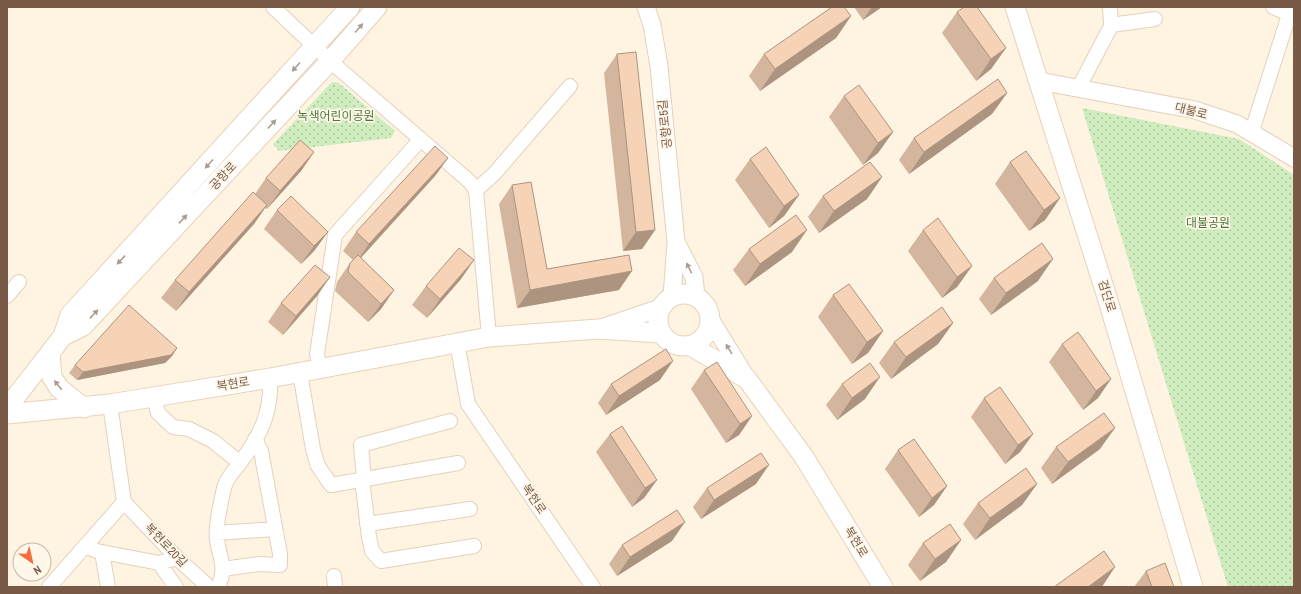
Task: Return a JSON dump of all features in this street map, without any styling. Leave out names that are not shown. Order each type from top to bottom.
[{"type":"main road","name":"공항로","points":[[7,408],[63,336],[70,315],[350,7]]},
{"type":"main road","name":"공항로","points":[[63,336],[83,326],[330,61],[377,7]]},
{"type":"main road","name":"검단로","points":[[1015,7],[1107,297],[1193,587]]},
{"type":"main road","points":[[680,294],[696,297],[703,302],[708,310],[710,318],[709,327],[705,336],[699,342],[691,346],[682,347],[666,340],[660,333],[658,325],[666,303],[680,294]]},
{"type":"main road","name":"복현로","points":[[7,414],[84,408],[110,404],[300,373],[489,337],[598,329],[660,333]]},
{"type":"main road","points":[[691,346],[747,379]]},
{"type":"main road","points":[[50,353],[52,377],[59,388],[84,408]]},
{"type":"main road","name":"복현로","points":[[747,379],[804,457],[883,587]]},
{"type":"street","points":[[273,7],[316,45],[330,61],[469,181],[476,190],[489,337]]},
{"type":"street","name":"공항로5길","points":[[646,7],[652,25],[659,66],[676,242]]},
{"type":"street","points":[[1078,87],[1101,47],[1111,24],[1110,7]]},
{"type":"street","points":[[1252,134],[1292,15],[1273,7]]},
{"type":"street","points":[[1111,24],[1156,19]]},
{"type":"street","name":"대불로","points":[[1039,81],[1078,87],[1195,110],[1236,124],[1294,158]]},
{"type":"street","points":[[476,190],[494,174],[570,86]]},
{"type":"street","points":[[320,369],[317,354],[335,235],[422,140]]},
{"type":"street","points":[[676,242],[694,277],[696,297]]},
{"type":"street","points":[[598,329],[666,303],[676,242]]},
{"type":"street","points":[[7,296],[19,282]]},
{"type":"street","points":[[710,318],[747,379]]},
{"type":"street","name":"복현로","points":[[457,342],[468,404],[593,587]]},
{"type":"street","points":[[300,373],[318,466],[331,485],[458,463]]},
{"type":"street","points":[[218,587],[223,576],[220,550],[216,539],[224,487],[255,440],[269,410],[271,395],[270,378]]},
{"type":"street","points":[[154,396],[158,413],[174,427],[189,429],[213,441],[240,463]]},
{"type":"street","points":[[49,587],[124,502],[110,404]]},
{"type":"street","points":[[450,421],[361,445],[367,524],[372,551],[381,561],[474,546]]},
{"type":"street","points":[[222,569],[260,564],[280,565],[280,554],[261,451],[255,440]]},
{"type":"street","name":"복현로20길","points":[[124,502],[204,586]]},
{"type":"street","points":[[367,524],[470,509]]},
{"type":"street","points":[[217,533],[275,529]]},
{"type":"street","points":[[83,548],[159,563],[177,558]]},
{"type":"street","points":[[102,552],[108,587]]},
{"type":"street","points":[[159,563],[176,587]]},
{"type":"green space","name":"녹색어린이공원","points":[[332,82],[339,83],[395,131],[391,138],[279,151],[273,144]]},
{"type":"green space","name":"대불공원","points":[[1082,108],[1239,139],[1294,175],[1294,587],[1228,587]]},
{"type":"building","points":[[832,7],[844,7],[851,16],[775,69],[764,54]]},
{"type":"building","points":[[964,7],[977,7],[1006,48],[991,59],[957,12]]},
{"type":"building","points":[[636,52],[655,230],[636,232],[617,54]]},
{"type":"building","points":[[998,79],[1007,93],[924,152],[914,138]]},
{"type":"building","points":[[859,85],[893,132],[878,143],[844,96]]},
{"type":"building","points":[[300,140],[314,152],[280,191],[266,178]]},
{"type":"building","points":[[435,146],[448,158],[369,244],[356,232]]},
{"type":"building","points":[[766,147],[799,195],[784,206],[750,159]]},
{"type":"building","points":[[1026,151],[1060,198],[1044,210],[1010,162]]},
{"type":"building","points":[[870,162],[882,177],[834,211],[823,196]]},
{"type":"building","points":[[531,182],[547,269],[629,255],[632,271],[530,290],[512,185]]},
{"type":"building","points":[[253,192],[267,205],[189,292],[175,280]]},
{"type":"building","points":[[291,196],[328,232],[314,246],[277,210]]},
{"type":"building","points":[[796,215],[807,230],[760,264],[749,249]]},
{"type":"building","points":[[938,218],[972,266],[957,277],[923,230]]},
{"type":"building","points":[[1042,243],[1053,259],[1006,293],[994,278]]},
{"type":"building","points":[[459,248],[474,260],[440,299],[426,286]]},
{"type":"building","points":[[358,255],[394,290],[381,304],[348,272],[350,263]]},
{"type":"building","points":[[315,265],[330,277],[296,316],[281,303]]},
{"type":"building","points":[[849,284],[883,331],[867,342],[833,295]]},
{"type":"building","points":[[129,305],[177,348],[171,355],[83,372],[75,365]]},
{"type":"building","points":[[942,307],[953,323],[906,357],[894,342]]},
{"type":"building","points":[[1078,332],[1111,379],[1096,391],[1062,344]]},
{"type":"building","points":[[666,349],[673,361],[619,396],[611,384]]},
{"type":"building","points":[[717,362],[752,416],[740,424],[704,370]]},
{"type":"building","points":[[870,363],[880,377],[852,398],[842,384]]},
{"type":"building","points":[[1000,387],[1033,434],[1018,445],[984,398]]},
{"type":"building","points":[[1104,413],[1115,428],[1068,462],[1056,447]]},
{"type":"building","points":[[622,426],[657,480],[645,488],[610,434]]},
{"type":"building","points":[[914,439],[947,486],[932,498],[898,450]]},
{"type":"building","points":[[761,453],[769,465],[714,500],[707,488]]},
{"type":"building","points":[[1026,468],[1037,484],[990,518],[978,503]]},
{"type":"building","points":[[677,510],[685,522],[630,557],[622,545]]},
{"type":"building","points":[[950,524],[961,540],[935,559],[923,543]]},
{"type":"building","points":[[1104,551],[1115,567],[1088,587],[1054,587]]},
{"type":"building","points":[[1165,563],[1174,587],[1152,587],[1146,571]]}]
